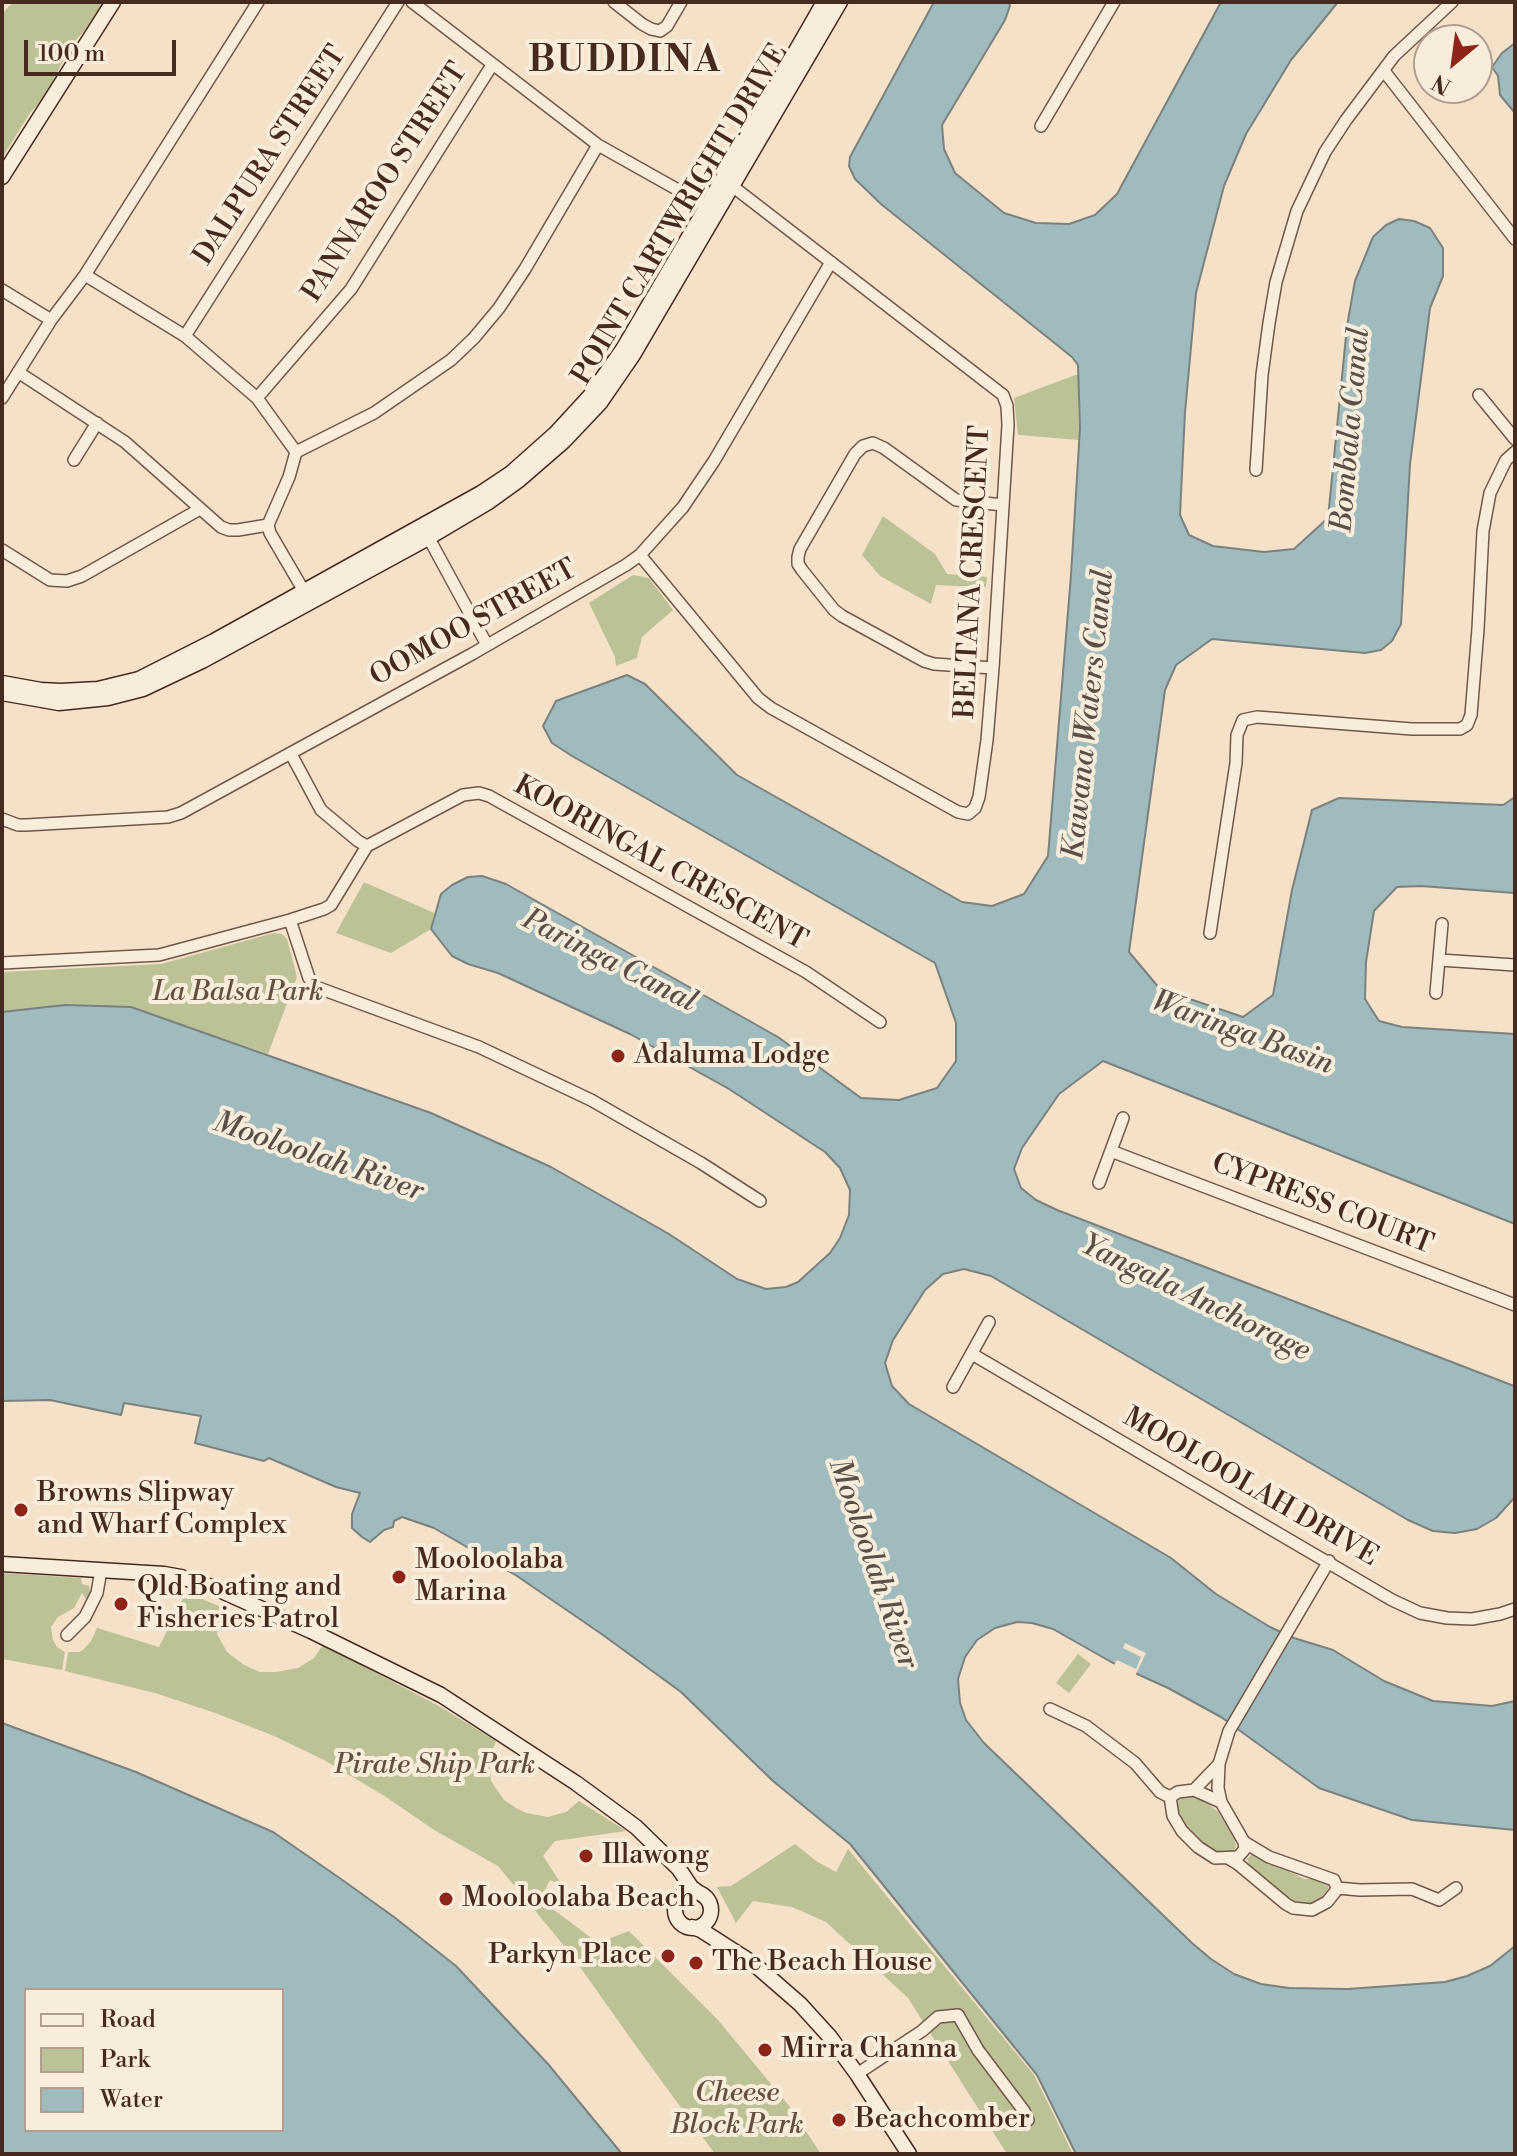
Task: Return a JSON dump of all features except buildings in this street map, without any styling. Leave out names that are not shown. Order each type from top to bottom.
[{"type":"street","points":[[2,177],[113,2]]},
{"type":"street","points":[[2,398],[51,320],[85,275],[258,2]]},
{"type":"street","name":"DALPURA STREET","points":[[185,336],[398,2]]},
{"type":"street","points":[[412,2],[598,145],[712,209]]},
{"type":"street","points":[[614,2],[642,24],[660,31],[667,26],[681,2]]},
{"type":"street","name":"POINT CARTWRIGHT DRIVE","points":[[2,693],[59,703],[108,698],[202,661],[307,596],[425,532],[487,503],[519,480],[564,441],[600,403],[633,355],[824,2]]},
{"type":"street","name":"POINT CARTWRIGHT DRIVE","points":[[727,182],[840,2]]},
{"type":"street","points":[[1041,126],[1114,2]]},
{"type":"street","points":[[1256,470],[1269,323],[1276,282],[1297,211],[1325,152],[1346,120],[1394,56],[1452,2]]},
{"type":"street","name":"PANNAROO STREET","points":[[257,398],[351,289],[492,65]]},
{"type":"street","points":[[1384,71],[1515,239]]},
{"type":"street","points":[[307,596],[268,525],[289,477],[296,452],[374,413],[451,360],[474,338],[525,269],[598,145]]},
{"type":"street","name":"BELTANA CRESCENT","points":[[640,555],[758,698],[771,708],[958,812],[968,814],[975,808],[987,740],[993,668],[1008,425],[1003,395],[727,182]]},
{"type":"street","name":"OOMOO STREET","points":[[2,819],[26,825],[168,817],[181,813],[626,565],[640,555],[683,507],[714,461],[831,262]]},
{"type":"street","points":[[85,275],[185,336],[257,398],[296,452]]},
{"type":"street","points":[[2,290],[51,320]]},
{"type":"street","points":[[18,372],[125,442],[221,527],[229,530],[268,525]]},
{"type":"street","points":[[1479,395],[1515,439]]},
{"type":"street","points":[[74,460],[97,423]]},
{"type":"street","points":[[993,668],[924,661],[842,616],[802,570],[798,557],[855,454],[863,446],[873,443],[956,500],[1003,505]]},
{"type":"street","points":[[1210,933],[1236,763],[1237,735],[1243,720],[1257,717],[1412,729],[1460,729],[1467,725],[1471,715],[1483,531],[1490,493],[1506,460],[1515,452]]},
{"type":"street","points":[[2,550],[50,580],[67,581],[82,576],[200,509]]},
{"type":"street","points":[[425,532],[487,645]]},
{"type":"street","name":"POINT CARTWRIGHT DRIVE","points":[[2,683],[61,691],[141,684]]},
{"type":"street","points":[[2,963],[159,955],[290,920],[331,905],[367,846],[321,810],[291,754]]},
{"type":"street","name":"KOORINGAL CRESCENT","points":[[367,846],[463,795],[479,793],[489,796],[806,972],[880,1022]]},
{"type":"street","points":[[290,920],[309,978],[316,987],[479,1047],[591,1100],[760,1201]]},
{"type":"street","points":[[1436,993],[1442,924]]},
{"type":"street","points":[[1440,960],[1515,965]]},
{"type":"street","points":[[1099,1183],[1123,1118]]},
{"type":"street","name":"CYPRESS COURT","points":[[1111,1151],[1515,1305]]},
{"type":"street","points":[[953,1387],[989,1322]]},
{"type":"street","name":"MOOLOOLAH DRIVE","points":[[972,1354],[1392,1600],[1420,1613],[1447,1618],[1472,1619],[1515,1609]]},
{"type":"street","points":[[1329,1561],[1229,1731],[1219,1764],[1218,1788],[1221,1802],[1244,1842],[1269,1857],[1334,1880],[1337,1888]]},
{"type":"street","points":[[4,1563],[164,1574],[208,1585],[407,1677],[454,1703],[608,1805],[641,1831],[683,1873],[691,1887],[708,1901],[716,1927],[800,2004],[830,2037],[909,2154]]},
{"type":"street","points":[[67,1635],[84,1619],[97,1593],[101,1570]]},
{"type":"street","points":[[1050,1709],[1086,1726],[1135,1763],[1160,1792],[1170,1797]]},
{"type":"street","points":[[1194,1790],[1219,1764]]},
{"type":"street","points":[[1170,1797],[1178,1792],[1194,1790],[1221,1802]]},
{"type":"street","points":[[1170,1797],[1173,1816],[1182,1831],[1215,1858],[1238,1857],[1243,1853],[1244,1842]]},
{"type":"street","points":[[666,1857],[679,1880],[681,1892],[675,1908],[682,1924],[701,1930],[754,1964]]},
{"type":"street","points":[[1228,1858],[1293,1908],[1312,1910],[1327,1902],[1337,1888]]},
{"type":"street","points":[[1337,1888],[1412,1889],[1439,1900],[1456,1888]]},
{"type":"street","points":[[679,1899],[687,1893],[699,1893]]},
{"type":"street","points":[[692,1927],[705,1923],[710,1911]]},
{"type":"street","points":[[857,2074],[938,2017],[958,2015],[978,2050],[1028,2120]]},
{"type":"green space","points":[[13,2],[106,2],[69,48],[47,94],[30,113],[2,158],[2,14]]},
{"type":"green space","points":[[1078,374],[1079,440],[1018,435],[1014,398]]},
{"type":"green space","points":[[883,516],[935,554],[947,574],[987,577],[986,587],[936,585],[931,604],[880,576],[862,555]]},
{"type":"green space","points":[[633,575],[649,578],[673,610],[642,637],[637,658],[616,666],[615,657],[589,603]]},
{"type":"green space","points":[[364,882],[434,913],[431,929],[391,953],[336,933]]},
{"type":"green space","name":"La Balsa Park","points":[[274,933],[282,934],[287,939],[297,977],[268,1054],[131,1007],[2,1012],[2,972],[161,964]]},
{"type":"green space","points":[[2,1573],[81,1578],[82,1584],[89,1586],[87,1601],[82,1593],[74,1608],[58,1617],[51,1627],[53,1640],[65,1652],[62,1670],[2,1659]]},
{"type":"green space","name":"Pirate Ship Park","points":[[186,1592],[221,1607],[217,1634],[227,1652],[244,1665],[260,1672],[298,1668],[314,1658],[323,1645],[439,1706],[496,1741],[489,1760],[491,1781],[504,1800],[516,1808],[548,1817],[566,1812],[579,1801],[626,1831],[555,1841],[543,1856],[562,1885],[550,1880],[544,1892],[551,1897],[546,1904],[598,1943],[629,1931],[718,2020],[790,2107],[821,2154],[715,2154],[570,1953],[498,1866],[434,1830],[324,1760],[274,1736],[155,1693],[65,1671],[68,1652],[83,1650],[97,1628],[159,1647]]},
{"type":"green space","points":[[1078,1654],[1091,1664],[1069,1693],[1056,1683]]},
{"type":"green space","points":[[1182,1795],[1195,1795],[1218,1812],[1234,1837],[1236,1847],[1233,1853],[1223,1854],[1211,1849],[1183,1823],[1177,1805]]},
{"type":"green space","points":[[795,1844],[836,1872],[848,1849],[1034,2075],[1073,2154],[1007,2154],[908,1998],[826,1922],[792,1907],[753,1901],[736,1923],[717,1887],[731,1886]]},
{"type":"green space","points":[[1253,1853],[1269,1865],[1276,1864],[1304,1879],[1320,1879],[1329,1885],[1326,1896],[1315,1904],[1291,1901],[1250,1866],[1247,1859]]},
{"type":"water","points":[[934,2],[1009,2],[1010,6],[1005,20],[942,125],[944,149],[955,173],[1004,213],[1036,223],[1069,224],[1095,215],[1117,194],[1221,2],[1338,2],[1291,60],[1246,134],[1224,186],[1196,293],[1185,412],[1180,515],[1189,535],[1213,546],[1264,552],[1294,549],[1328,518],[1347,326],[1355,281],[1373,237],[1386,225],[1399,219],[1414,221],[1430,228],[1443,248],[1443,276],[1430,308],[1410,464],[1401,624],[1392,641],[1381,650],[1365,653],[1212,639],[1176,665],[1165,690],[1129,952],[1160,989],[1243,1017],[1273,995],[1292,890],[1312,810],[1339,798],[1503,805],[1515,797],[1515,893],[1397,887],[1374,911],[1366,962],[1365,999],[1379,1021],[1402,1027],[1515,1034],[1515,1224],[1103,1061],[1059,1094],[1022,1148],[1014,1169],[1021,1188],[1036,1200],[1057,1210],[1514,1386],[1515,1497],[1496,1518],[1477,1529],[1455,1533],[1433,1531],[1408,1520],[991,1276],[964,1269],[943,1274],[925,1290],[893,1340],[885,1363],[892,1386],[909,1404],[1171,1558],[1216,1594],[1270,1627],[1333,1650],[1384,1681],[1433,1701],[1492,1706],[1515,1701],[1515,1830],[1412,1820],[1319,1788],[1221,1717],[1053,1629],[1032,1623],[1017,1622],[995,1628],[977,1640],[965,1657],[958,1679],[960,1703],[966,1720],[984,1743],[1192,1943],[1234,1974],[1261,1984],[1289,1988],[1348,1989],[1445,1982],[1490,1966],[1515,1946],[1515,2154],[1076,2154],[1037,2075],[850,1844],[773,1781],[681,1692],[603,1635],[517,1576],[434,1528],[402,1517],[370,1542],[352,1528],[352,1514],[360,1493],[336,1487],[269,1458],[264,1461],[195,1443],[201,1416],[124,1403],[121,1415],[50,1400],[2,1401],[2,1012],[65,1005],[131,1007],[431,1113],[551,1167],[669,1234],[737,1279],[766,1289],[798,1282],[830,1253],[840,1238],[849,1215],[850,1190],[840,1168],[825,1152],[729,1089],[630,1034],[498,973],[452,956],[431,929],[441,894],[468,877],[482,876],[506,884],[778,1037],[861,1098],[899,1100],[937,1088],[956,1061],[956,1023],[935,963],[572,756],[552,743],[543,726],[556,701],[627,675],[645,684],[737,775],[962,902],[992,906],[1024,894],[1048,856],[1080,428],[1078,365],[881,204],[855,179],[849,166],[850,157]]},
{"type":"water","points":[[1515,43],[1515,113],[1500,95],[1498,76],[1493,68],[1502,53]]},
{"type":"water","points":[[2,1723],[136,1772],[273,1832],[341,1879],[456,1966],[548,2064],[622,2154],[2,2154]]},
{"type":"pier","points":[[1125,1643],[1146,1653],[1135,1676],[1114,1665],[1117,1660],[1136,1669],[1141,1657],[1123,1648]]},
{"type":"place","name":"Adaluma Lodge","points":[[618,1056]]},
{"type":"place","name":"Browns Slipway and Wharf Complex","points":[[21,1510]]},
{"type":"place","name":"Mooloolaba Marina","points":[[399,1577]]},
{"type":"place","name":"Qld Boating and Fisheries Patrol","points":[[121,1604]]},
{"type":"place","name":"Illawong","points":[[586,1856]]},
{"type":"place","name":"Mooloolaba Beach","points":[[446,1899]]},
{"type":"place","name":"Parkyn Place","points":[[668,1956]]},
{"type":"place","name":"The Beach House","points":[[696,1963]]},
{"type":"place","name":"Mirra Channa","points":[[765,2050]]},
{"type":"place","name":"Beachcomber","points":[[839,2120]]},
{"type":"district","name":"BUDDINA","points":[[625,62]]},
{"type":"water label","name":"Bombala Canal","points":[[1352,430]]},
{"type":"water label","name":"Kawana Waters Canal","points":[[1090,715]]},
{"type":"water label","name":"Paringa Canal","points":[[609,962]]},
{"type":"water label","name":"Waringa Basin","points":[[1242,1034]]},
{"type":"water label","name":"Mooloolah River","points":[[318,1158]]},
{"type":"water label","name":"Yangala Anchorage","points":[[1195,1299]]},
{"type":"water label","name":"Mooloolah River","points":[[872,1564]]},
{"type":"park label","name":"Cheese Block Park","points":[[737,2110]]}]
